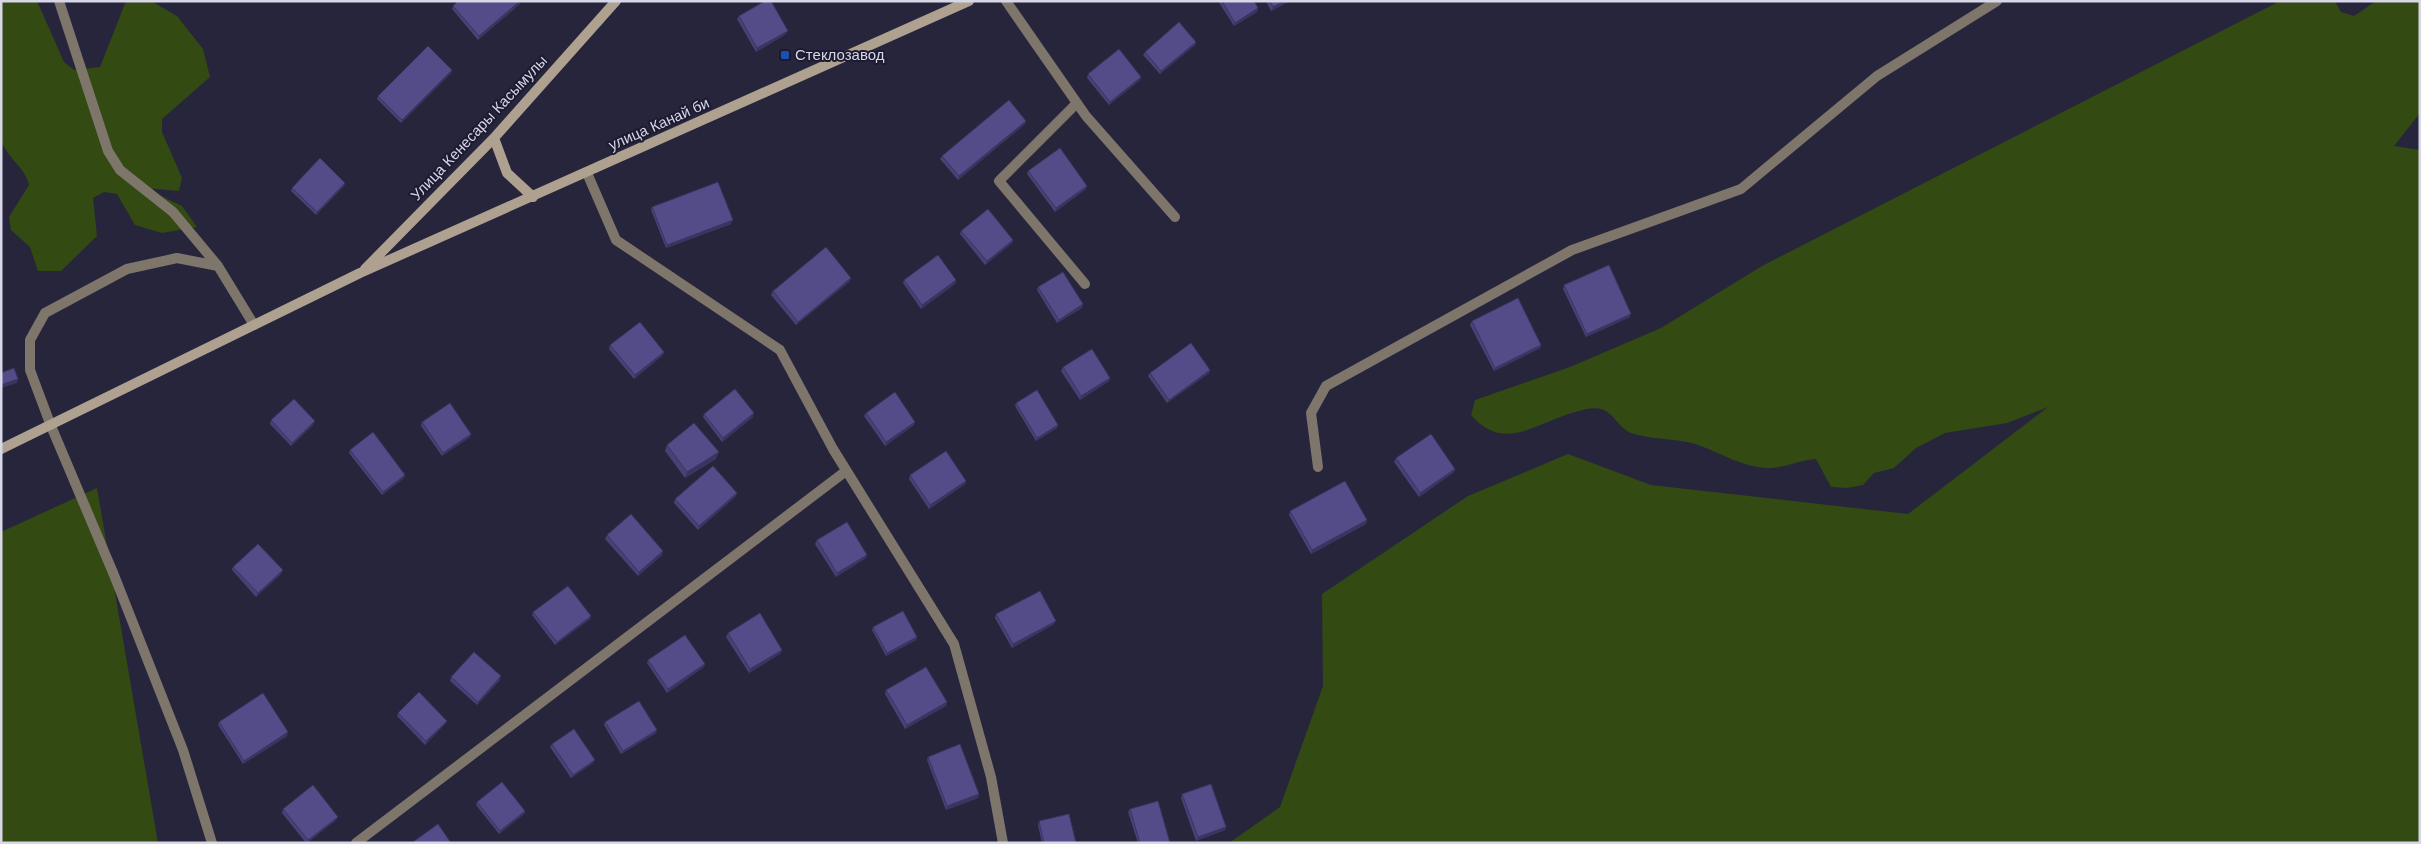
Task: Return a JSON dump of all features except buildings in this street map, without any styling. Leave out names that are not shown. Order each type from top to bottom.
[{"type":"main road","name":"Улица Кенесары Касымулы","points":[[360,273],[494,138],[616,1]]},
{"type":"main road","name":"улица Канай би","points":[[1,448],[51,426],[360,273],[533,198],[969,1]]},
{"type":"main road","points":[[494,138],[507,173],[533,198]]},
{"type":"lane","points":[[59,1],[108,151],[120,170],[173,212],[218,266],[254,325]]},
{"type":"lane","points":[[1006,1],[1078,103],[1175,217]]},
{"type":"lane","points":[[1318,467],[1311,414],[1326,386],[1572,250],[1741,189],[1877,76],[1997,1]]},
{"type":"lane","points":[[1078,103],[999,181],[1085,284]]},
{"type":"lane","points":[[587,173],[616,240],[780,350],[846,471],[954,644],[991,777],[1003,843]]},
{"type":"lane","points":[[212,843],[183,750],[30,370],[30,340],[45,312],[127,269],[177,258],[218,266]]},
{"type":"lane","points":[[356,843],[846,471]]},
{"type":"green space","points":[[1,1],[37,1],[64,62],[74,70],[100,67],[126,1],[151,1],[177,16],[203,49],[210,77],[162,119],[162,132],[182,178],[179,191],[145,188],[182,206],[197,227],[162,233],[135,225],[117,194],[104,192],[93,198],[97,236],[61,271],[38,271],[30,247],[11,230],[9,217],[29,185],[24,172],[6,151],[1,139]]},
{"type":"green space","points":[[2280,1],[2335,1],[2341,12],[2354,16],[2376,1],[2420,1],[2420,113],[2394,146],[2420,150],[2420,843],[1229,843],[1280,807],[1323,686],[1322,594],[1468,496],[1568,454],[1651,485],[1908,514],[2048,407],[2007,423],[1945,433],[1916,448],[1894,468],[1874,473],[1863,485],[1847,488],[1831,487],[1816,459],[1772,468],[1749,465],[1695,444],[1631,433],[1623,428],[1609,413],[1598,408],[1575,412],[1521,432],[1508,434],[1496,432],[1483,426],[1471,415],[1475,400],[1570,367],[1661,328],[1762,266]]},
{"type":"green space","points":[[97,488],[158,843],[1,843],[1,532]]},
{"type":"place","name":"Стеклозавод","points":[[785,55]]}]
